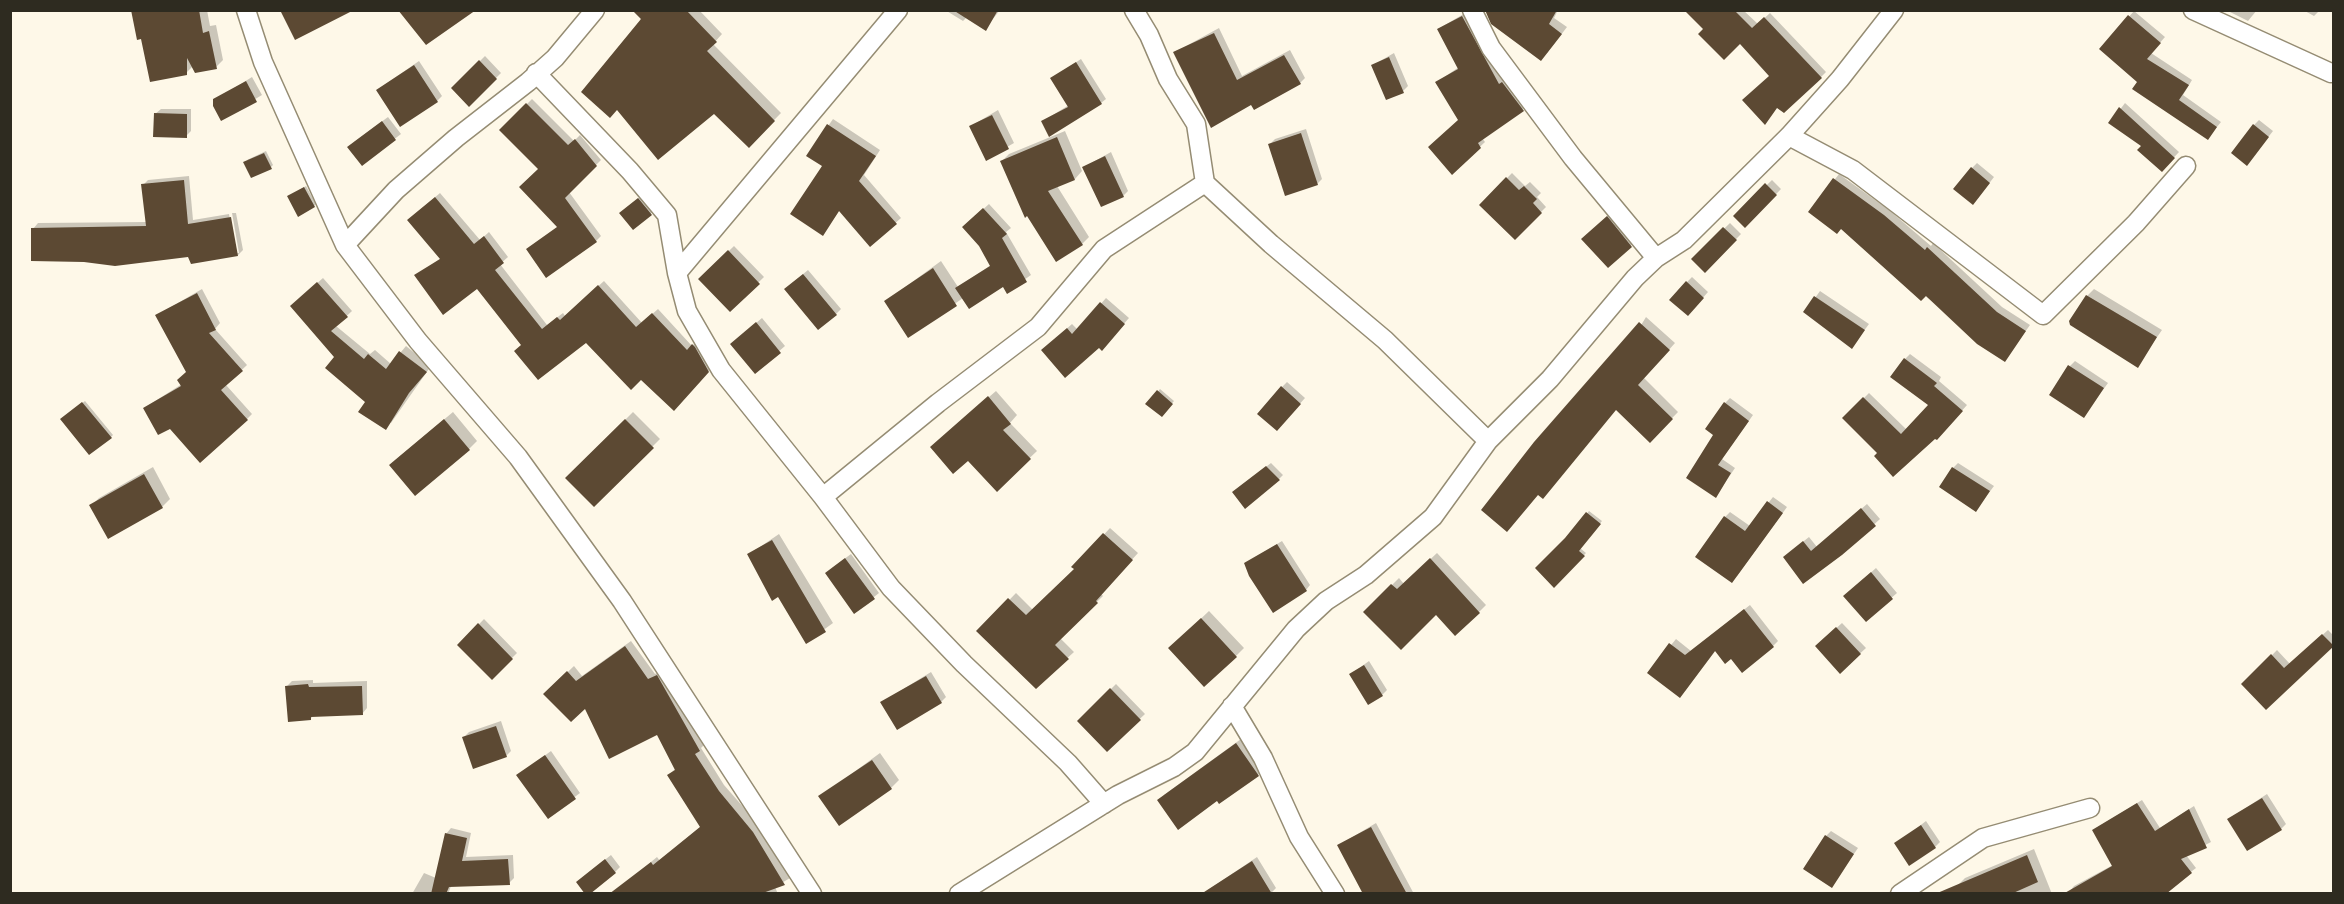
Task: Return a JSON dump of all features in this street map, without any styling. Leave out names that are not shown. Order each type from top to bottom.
[{"type":"street","points":[[246,10],[263,62],[345,245],[418,341],[518,457],[608,582],[812,894]]},
{"type":"street","points":[[345,245],[396,189],[555,58],[595,10]]},
{"type":"street","points":[[677,273],[898,10]]},
{"type":"street","points":[[1134,10],[1149,35],[1168,79],[1196,124],[1204,183],[1271,244],[1385,340],[1488,441]]},
{"type":"street","points":[[1472,10],[1491,48],[1573,158],[1656,258]]},
{"type":"street","points":[[959,894],[1104,804],[1174,767],[1195,752],[1303,622],[1326,601],[1366,575],[1433,517],[1488,441],[1550,379],[1594,330],[1619,296],[1656,258],[1684,240],[1789,136],[1840,79],[1894,10]]},
{"type":"street","points":[[2193,10],[2331,73]]},
{"type":"street","points":[[536,73],[630,171],[667,215],[677,273],[687,311],[721,370],[823,497],[891,588],[964,664],[1068,763],[1104,804]]},
{"type":"street","points":[[1789,136],[1853,170],[2043,315],[2136,223],[2186,166]]},
{"type":"street","points":[[823,497],[938,403],[1038,327],[1104,249],[1204,183]]},
{"type":"street","points":[[1232,706],[1263,758],[1299,837],[1335,894]]},
{"type":"street","points":[[1900,894],[1983,838],[2090,808]]},
{"type":"building","points":[[131,10],[199,10],[203,33],[209,31],[217,69],[195,73],[187,58],[187,75],[150,82],[141,39],[137,40]]},
{"type":"building","points":[[280,10],[354,10],[295,40]]},
{"type":"building","points":[[398,10],[476,10],[426,45]]},
{"type":"building","points":[[632,10],[686,10],[717,42],[707,51],[775,121],[749,148],[714,114],[658,160],[617,110],[610,118],[581,92],[641,19]]},
{"type":"building","points":[[953,10],[998,10],[986,31]]},
{"type":"building","points":[[1485,10],[1557,10],[1549,24],[1562,34],[1541,61],[1491,24]]},
{"type":"building","points":[[1684,10],[1734,10],[1752,28],[1764,17],[1822,78],[1784,113],[1777,108],[1765,125],[1742,100],[1769,76],[1740,44],[1724,60],[1698,34],[1703,29]]},
{"type":"building","points":[[2128,15],[2161,43],[2147,59],[2189,85],[2179,100],[2217,127],[2208,140],[2132,89],[2137,82],[2099,49]]},
{"type":"building","points":[[1462,16],[1499,84],[1502,82],[1524,111],[1478,143],[1481,148],[1452,175],[1428,147],[1458,120],[1435,82],[1458,69],[1437,29]]},
{"type":"building","points":[[1214,33],[1237,80],[1284,55],[1301,84],[1254,110],[1251,105],[1211,128],[1173,52]]},
{"type":"building","points":[[1389,57],[1404,93],[1386,100],[1371,65]]},
{"type":"building","points":[[479,60],[497,79],[469,107],[451,88]]},
{"type":"building","points":[[1076,62],[1102,104],[1049,137],[1041,121],[1068,107],[1050,78]]},
{"type":"building","points":[[414,65],[438,102],[400,127],[376,90]]},
{"type":"building","points":[[246,81],[257,102],[221,121],[213,106],[213,99]]},
{"type":"building","points":[[526,103],[568,145],[575,139],[597,166],[565,198],[597,242],[546,278],[526,249],[557,227],[519,187],[538,169],[499,130]]},
{"type":"building","points":[[2119,107],[2175,158],[2162,172],[2137,150],[2141,146],[2108,123]]},
{"type":"building","points":[[154,113],[187,114],[187,138],[153,137]]},
{"type":"building","points":[[992,115],[1009,149],[986,161],[969,126]]},
{"type":"building","points":[[382,121],[396,140],[362,166],[347,147]]},
{"type":"building","points":[[827,124],[876,156],[859,181],[897,224],[870,247],[839,211],[823,236],[790,214],[822,166],[806,156]]},
{"type":"building","points":[[2253,124],[2269,137],[2247,166],[2231,153]]},
{"type":"building","points":[[1301,133],[1318,185],[1285,196],[1268,144]]},
{"type":"building","points":[[1057,137],[1075,180],[1048,191],[1083,245],[1056,262],[1027,216],[1025,218],[1000,161]]},
{"type":"building","points":[[264,153],[272,169],[251,178],[243,162]]},
{"type":"building","points":[[1105,156],[1124,197],[1101,207],[1082,167]]},
{"type":"building","points":[[1971,167],[1990,183],[1973,205],[1953,189]]},
{"type":"building","points":[[1506,177],[1519,190],[1524,186],[1537,199],[1533,203],[1542,213],[1515,240],[1479,205]]},
{"type":"building","points":[[1833,178],[1884,215],[1925,250],[1927,247],[1997,312],[2026,331],[2005,362],[1977,344],[1926,296],[1921,301],[1841,229],[1837,234],[1808,212]]},
{"type":"building","points":[[184,180],[188,224],[231,217],[238,256],[191,264],[188,257],[115,266],[84,262],[31,261],[31,228],[146,226],[141,184]]},
{"type":"building","points":[[1765,183],[1777,195],[1745,228],[1733,216]]},
{"type":"building","points":[[304,187],[315,207],[298,217],[287,196]]},
{"type":"building","points":[[435,197],[474,244],[484,236],[504,263],[495,270],[542,329],[557,317],[560,320],[598,285],[636,327],[652,313],[687,350],[692,344],[709,372],[674,411],[641,380],[631,390],[586,343],[538,380],[514,351],[521,345],[477,289],[443,315],[414,275],[440,259],[407,220]]},
{"type":"building","points":[[638,198],[652,215],[633,230],[619,213]]},
{"type":"building","points":[[983,208],[1007,234],[1002,238],[1027,282],[1007,294],[1003,287],[969,309],[955,288],[990,266],[979,246],[962,227]]},
{"type":"building","points":[[1607,216],[1632,247],[1608,268],[1581,239]]},
{"type":"building","points":[[1723,227],[1737,240],[1705,273],[1691,259]]},
{"type":"building","points":[[728,250],[760,284],[730,312],[698,279]]},
{"type":"building","points":[[933,268],[957,306],[908,338],[884,301]]},
{"type":"building","points":[[803,274],[837,315],[818,330],[784,289]]},
{"type":"building","points":[[1686,281],[1704,298],[1688,316],[1669,300]]},
{"type":"building","points":[[317,282],[348,317],[331,331],[364,359],[368,354],[386,369],[399,351],[427,372],[409,393],[386,430],[358,412],[365,402],[325,368],[334,357],[290,306]]},
{"type":"building","points":[[197,293],[216,330],[209,333],[243,371],[221,390],[248,420],[200,463],[170,429],[158,435],[143,408],[181,386],[177,380],[186,372],[155,315]]},
{"type":"building","points":[[2086,295],[2157,337],[2138,368],[2070,325],[2069,321]]},
{"type":"building","points":[[1814,296],[1865,330],[1852,349],[1803,312]]},
{"type":"building","points":[[1100,302],[1125,324],[1102,351],[1099,348],[1065,378],[1041,350],[1067,328],[1072,334]]},
{"type":"building","points":[[756,322],[781,353],[755,374],[730,344]]},
{"type":"building","points":[[1639,322],[1670,350],[1638,385],[1673,419],[1650,443],[1616,410],[1543,499],[1538,495],[1507,532],[1481,510],[1534,442]]},
{"type":"building","points":[[1904,358],[1937,383],[1934,386],[1963,411],[1937,440],[1935,439],[1893,477],[1874,456],[1877,453],[1842,418],[1863,397],[1901,434],[1928,405],[1890,377]]},
{"type":"building","points":[[2068,365],[2104,388],[2084,418],[2049,395]]},
{"type":"building","points":[[1281,386],[1301,404],[1277,431],[1257,414]]},
{"type":"building","points":[[1157,390],[1173,404],[1162,417],[1145,404]]},
{"type":"building","points":[[988,396],[1011,424],[1003,430],[1031,459],[997,492],[968,461],[953,474],[930,447]]},
{"type":"building","points":[[82,402],[112,438],[89,455],[60,419]]},
{"type":"building","points":[[1724,402],[1749,421],[1718,465],[1731,473],[1716,498],[1686,478],[1713,435],[1705,429]]},
{"type":"building","points":[[444,419],[470,450],[415,496],[389,465]]},
{"type":"building","points":[[625,419],[654,448],[594,507],[565,478]]},
{"type":"building","points":[[1266,466],[1280,480],[1245,509],[1232,492]]},
{"type":"building","points":[[1952,467],[1990,491],[1976,512],[1939,487]]},
{"type":"building","points":[[144,474],[163,508],[108,539],[89,505]]},
{"type":"building","points":[[1767,501],[1783,513],[1732,583],[1695,557],[1724,516],[1745,531]]},
{"type":"building","points":[[1861,508],[1876,526],[1803,584],[1783,557],[1803,541],[1811,551]]},
{"type":"building","points":[[1586,512],[1601,524],[1579,551],[1585,556],[1554,588],[1535,568],[1565,538]]},
{"type":"building","points":[[1103,533],[1133,560],[1096,601],[1098,603],[1055,645],[1069,659],[1036,689],[976,631],[1008,598],[1026,615],[1074,569],[1071,567]]},
{"type":"building","points":[[772,540],[826,632],[806,644],[778,597],[772,601],[747,554]]},
{"type":"building","points":[[1277,544],[1307,591],[1273,613],[1249,576],[1244,563]]},
{"type":"building","points":[[845,558],[875,599],[854,614],[825,573]]},
{"type":"building","points":[[1430,558],[1480,613],[1455,636],[1436,615],[1401,650],[1363,612],[1391,584],[1397,589]]},
{"type":"building","points":[[1871,572],[1893,599],[1866,622],[1843,596]]},
{"type":"building","points":[[1744,609],[1774,647],[1742,673],[1731,659],[1725,664],[1715,651],[1680,698],[1647,673],[1669,643],[1685,655]]},
{"type":"building","points":[[1201,618],[1237,657],[1204,687],[1168,648]]},
{"type":"building","points":[[478,623],[513,659],[492,680],[457,645]]},
{"type":"building","points":[[1836,627],[1861,654],[1840,674],[1815,646]]},
{"type":"building","points":[[2322,634],[2334,646],[2266,710],[2241,684],[2271,654],[2284,668]]},
{"type":"building","points":[[625,646],[648,679],[657,675],[700,751],[695,754],[719,791],[753,832],[785,885],[760,894],[609,894],[651,862],[653,865],[700,827],[667,775],[675,770],[657,735],[609,759],[585,709],[571,722],[543,694],[567,671],[576,681]]},
{"type":"building","points":[[1364,665],[1383,696],[1368,705],[1349,674]]},
{"type":"building","points":[[926,676],[942,703],[897,730],[880,702]]},
{"type":"building","points":[[308,684],[309,687],[362,686],[363,715],[311,717],[311,720],[288,722],[285,686]]},
{"type":"building","points":[[1110,688],[1141,720],[1107,752],[1077,721]]},
{"type":"building","points":[[496,726],[507,757],[473,769],[462,737]]},
{"type":"building","points":[[1236,743],[1259,776],[1219,804],[1217,801],[1178,830],[1157,800]]},
{"type":"building","points":[[545,755],[576,799],[548,819],[516,775]]},
{"type":"building","points":[[872,760],[892,789],[839,826],[818,796]]},
{"type":"building","points":[[2262,798],[2282,830],[2247,851],[2227,819]]},
{"type":"building","points":[[2137,803],[2155,831],[2189,809],[2207,848],[2181,859],[2192,873],[2166,894],[2063,894],[2112,866],[2092,830]]},
{"type":"building","points":[[1921,825],[1936,848],[1909,866],[1894,843]]},
{"type":"building","points":[[1371,827],[1407,894],[1363,894],[1337,845]]},
{"type":"building","points":[[445,833],[467,838],[462,861],[508,859],[510,885],[449,887],[446,894],[431,894]]},
{"type":"building","points":[[1825,835],[1854,854],[1832,888],[1803,869]]},
{"type":"building","points":[[2027,855],[2038,882],[2011,894],[1935,894]]},
{"type":"building","points":[[605,859],[616,873],[590,894],[585,894],[576,882]]},
{"type":"building","points":[[1252,861],[1272,894],[1201,894]]}]
